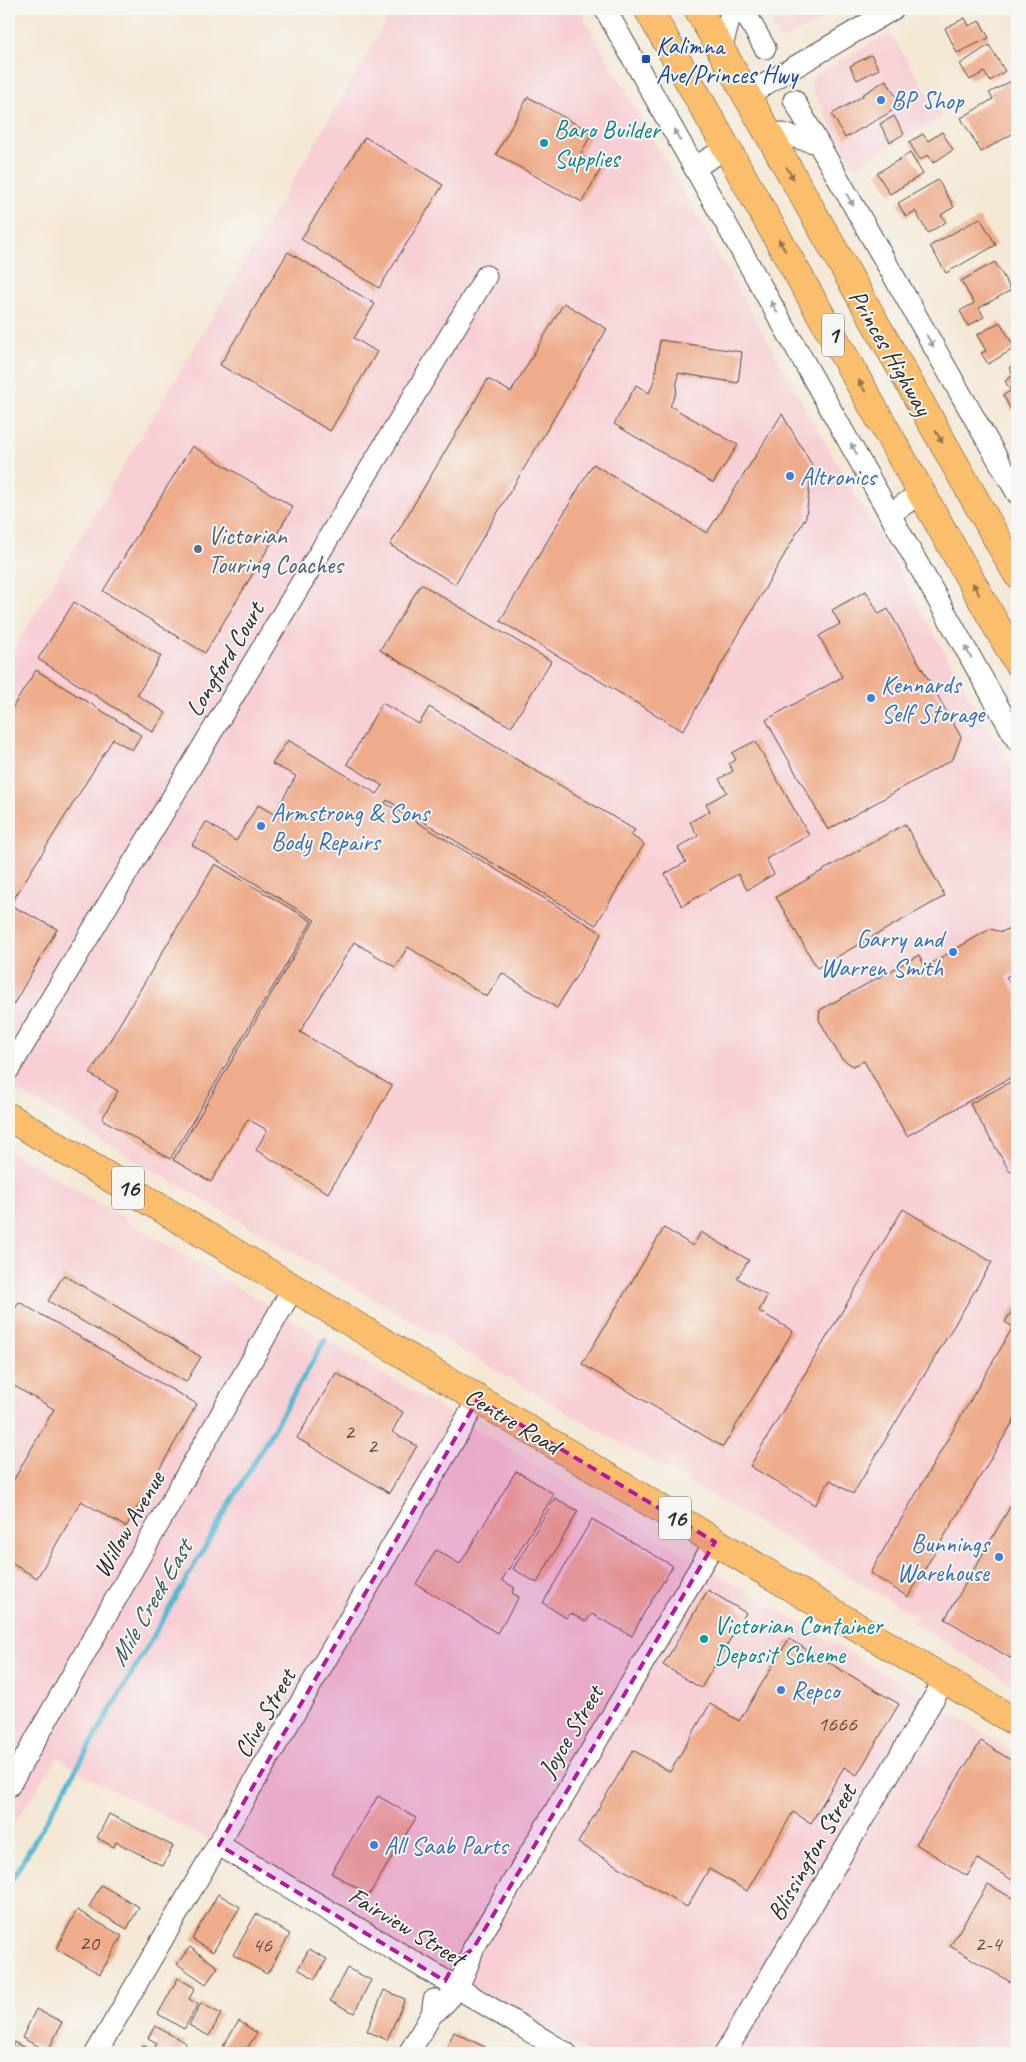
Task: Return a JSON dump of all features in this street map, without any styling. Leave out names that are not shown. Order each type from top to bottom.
[{"type":"main road","name":"Princes Highway","points":[[648,9],[1017,662]]},
{"type":"main road","name":"Princes Highway","points":[[698,9],[1017,574]]},
{"type":"main road","points":[[728,148],[764,128]]},
{"type":"main road","name":"Centre Road","points":[[9,1116],[1017,1723]]},
{"type":"street","points":[[605,9],[1017,740]]},
{"type":"street","points":[[721,50],[732,9]]},
{"type":"street","points":[[742,9],[765,48]]},
{"type":"street","points":[[747,95],[892,9]]},
{"type":"street","name":"Princes Highway","points":[[794,100],[1017,493]]},
{"type":"street","points":[[764,128],[818,143]]},
{"type":"street","points":[[695,167],[728,148]]},
{"type":"street","name":"Longford Court","points":[[9,1069],[486,276]]},
{"type":"street","points":[[890,514],[922,492]]},
{"type":"street","name":"Willow Avenue","points":[[9,1786],[293,1288]]},
{"type":"street","name":"Clive Street","points":[[96,2053],[220,1845],[478,1399]]},
{"type":"street","name":"Joyce Street","points":[[409,2053],[432,2014],[434,2000],[450,1984],[456,1962],[473,1949],[715,1542]]},
{"type":"street","name":"Blissington Street","points":[[725,2053],[944,1679]]},
{"type":"street","name":"Fairview Street","points":[[220,1845],[566,2053]]},
{"type":"highlighted area","points":[[478,1399],[715,1542],[473,1949],[456,1961],[445,1981],[219,1845]]},
{"type":"shaded area","points":[[394,9],[579,9],[1017,780],[1017,1687],[913,1623],[917,1616],[9,1086],[9,657]]},
{"type":"shaded area","points":[[763,9],[841,9],[781,41]]},
{"type":"shaded area","points":[[890,33],[942,117],[854,167],[811,88],[814,76]]},
{"type":"shaded area","points":[[9,1150],[1017,1753],[1017,2053],[590,2053],[219,1845],[86,1776],[58,1758],[9,1830]]},
{"type":"building","points":[[965,18],[969,26],[980,21],[989,38],[957,53],[945,28]]},
{"type":"building","points":[[989,45],[1005,71],[990,81],[984,72],[970,80],[960,64]]},
{"type":"building","points":[[871,55],[879,69],[857,80],[850,66]]},
{"type":"building","points":[[886,80],[900,103],[899,107],[845,138],[832,114]]},
{"type":"building","points":[[1013,80],[1017,88],[1017,131],[981,152],[961,118],[993,99],[989,93]]},
{"type":"building","name":"Baro Builder Supplies","points":[[528,97],[592,133],[580,155],[602,167],[582,202],[496,154]]},
{"type":"building","points":[[894,116],[904,134],[890,142],[880,124]]},
{"type":"building","points":[[942,132],[953,150],[933,163],[928,155],[920,160],[909,142],[923,134],[928,141]]},
{"type":"building","points":[[365,137],[443,185],[379,288],[301,239]]},
{"type":"building","points":[[910,153],[923,174],[890,194],[877,173]]},
{"type":"building","points":[[938,180],[954,207],[941,215],[946,222],[928,233],[915,211],[906,217],[898,203]]},
{"type":"building","points":[[980,218],[996,245],[946,273],[930,246]]},
{"type":"building","points":[[288,252],[375,304],[354,338],[377,352],[330,431],[220,365]]},
{"type":"building","points":[[995,262],[1011,290],[979,308],[984,317],[968,326],[960,311],[974,303],[961,281]]},
{"type":"building","points":[[564,303],[607,329],[455,584],[390,545],[488,379],[511,392]]},
{"type":"building","points":[[1000,322],[1015,348],[988,364],[981,353],[986,351],[977,335]]},
{"type":"building","points":[[660,340],[742,352],[738,383],[678,373],[676,393],[670,406],[738,445],[713,483],[614,424],[636,385],[649,393],[654,381]]},
{"type":"building","points":[[1017,363],[1017,408],[1012,411],[1003,395],[1011,391],[1005,381],[1014,375],[1009,368]]},
{"type":"building","points":[[782,414],[812,465],[806,517],[683,731],[500,621],[593,464],[707,533]]},
{"type":"building","name":"Victorian Touring Coaches","points":[[192,446],[293,507],[205,653],[103,591]]},
{"type":"building","points":[[421,584],[551,661],[511,727],[380,650]]},
{"type":"building","name":"Kennards Self Storage","points":[[866,591],[879,614],[888,609],[961,737],[953,759],[828,830],[766,720],[842,677],[819,636],[840,624],[832,610]]},
{"type":"building","points":[[74,602],[161,656],[137,695],[166,713],[153,732],[38,659]]},
{"type":"building","points":[[36,670],[141,735],[132,750],[113,739],[10,905],[57,929],[9,1012],[9,713]]},
{"type":"building","points":[[382,703],[419,724],[429,707],[635,830],[631,835],[644,844],[596,925],[387,800],[385,803],[602,933],[557,1008],[502,973],[487,997],[408,947],[395,967],[354,942],[300,1032],[392,1086],[328,1193],[256,1150],[267,1130],[248,1119],[211,1182],[173,1160],[315,920],[192,845],[206,822],[236,841],[258,805],[274,814],[296,776],[272,764],[288,740],[377,794],[383,786],[347,764]]},
{"type":"building","points":[[755,741],[809,835],[766,859],[774,874],[747,890],[738,874],[682,906],[665,874],[686,862],[678,848],[698,836],[690,822],[710,811],[706,804],[727,792],[719,779],[733,771],[729,764],[736,760],[732,753]]},
{"type":"building","points":[[905,824],[945,896],[817,968],[776,897]]},
{"type":"building","points":[[215,864],[312,921],[170,1159],[102,1119],[118,1091],[90,1074]]},
{"type":"building","name":"Garry and Warren Smith","points":[[1017,924],[1017,971],[1006,977],[1017,995],[1017,1074],[907,1136],[864,1061],[853,1066],[841,1058],[819,1020],[820,1010],[919,955],[925,967],[990,929],[1002,932]]},
{"type":"building","points":[[1017,1078],[1017,1168],[1010,1172],[970,1104]]},
{"type":"building","points":[[903,1209],[992,1262],[853,1494],[830,1480],[815,1505],[750,1466]]},
{"type":"building","points":[[664,1228],[693,1246],[701,1232],[749,1260],[737,1278],[767,1296],[759,1311],[793,1331],[723,1447],[582,1364]]},
{"type":"building","points":[[64,1275],[201,1357],[186,1382],[48,1301]]},
{"type":"building","points":[[19,1302],[197,1404],[126,1527],[81,1501],[37,1578],[9,1562],[9,1488],[54,1409],[9,1383],[9,1320]]},
{"type":"building","points":[[1017,1303],[1017,1415],[908,1597],[870,1573],[1013,1327],[1005,1322]]},
{"type":"building","points":[[336,1373],[403,1412],[392,1432],[417,1446],[389,1493],[297,1438]]},
{"type":"building","points":[[516,1471],[554,1494],[502,1580],[515,1588],[512,1593],[519,1597],[497,1633],[416,1584],[436,1550],[460,1564]]},
{"type":"building","name":"Bunnings Warehouse","points":[[1017,1495],[1017,1662],[945,1619]]},
{"type":"building","points":[[555,1498],[578,1511],[537,1583],[513,1569]]},
{"type":"building","points":[[592,1519],[673,1566],[632,1636],[592,1614],[586,1622],[570,1613],[566,1618],[543,1603]]},
{"type":"building","name":"Victorian Container Deposit Scheme","points":[[708,1590],[746,1613],[701,1688],[663,1665]]},
{"type":"building","points":[[789,1639],[899,1704],[857,1775],[844,1767],[811,1823],[793,1812],[747,1891],[709,1869],[687,1907],[578,1843],[633,1750],[670,1772],[710,1704],[739,1721]]},
{"type":"building","points":[[981,1741],[1017,1764],[1017,1883],[978,1859],[967,1876],[916,1844]]},
{"type":"building","name":"All Saab Parts","points":[[378,1796],[416,1818],[369,1895],[331,1873]]},
{"type":"building","points":[[109,1814],[173,1846],[163,1866],[116,1842],[114,1847],[97,1838]]},
{"type":"building","points":[[988,1884],[1017,1901],[1017,1986],[950,1946]]},
{"type":"building","points":[[101,1885],[139,1907],[127,1929],[89,1907]]},
{"type":"building","points":[[218,1894],[240,1907],[213,1952],[192,1939]]},
{"type":"building","points":[[77,1910],[122,1936],[100,1974],[56,1949]]},
{"type":"building","points":[[256,1914],[290,1934],[267,1974],[233,1955]]},
{"type":"building","points":[[190,1947],[218,1967],[206,1984],[177,1964]]},
{"type":"building","points":[[309,1949],[327,1959],[315,1979],[298,1969]]},
{"type":"building","points":[[347,1968],[371,1980],[354,2013],[330,2001]]},
{"type":"building","points":[[178,1978],[195,1988],[189,1999],[198,2004],[184,2029],[158,2014]]},
{"type":"building","points":[[384,1990],[405,1999],[387,2040],[367,2031]]},
{"type":"building","points":[[201,2003],[221,2014],[209,2036],[189,2025]]},
{"type":"building","points":[[36,2009],[62,2022],[48,2051],[22,2038]]},
{"type":"building","points":[[239,2021],[257,2033],[244,2053],[231,2053],[223,2046]]},
{"type":"building","points":[[155,2026],[186,2043],[180,2053],[139,2053],[143,2045],[153,2051],[157,2043],[148,2038]]},
{"type":"building","points":[[454,2032],[485,2047],[482,2053],[450,2053],[445,2050]]},
{"type":"building","points":[[14,2042],[35,2053],[9,2053]]},
{"type":"waterway","name":"Mile Creek East","points":[[9,1885],[325,1340]]},
{"type":"place","name":"Kalimna Ave/Princes Hwy","points":[[646,59]]},
{"type":"place","name":"BP Shop","points":[[881,100]]},
{"type":"place","name":"Baro Builder Supplies","points":[[544,143]]},
{"type":"place","name":"Altronics","points":[[790,476]]},
{"type":"place","name":"Victorian Touring Coaches","points":[[198,549]]},
{"type":"place","name":"Kennards Self Storage","points":[[871,698]]},
{"type":"place","name":"Armstrong & Sons Body Repairs","points":[[261,826]]},
{"type":"place","name":"Garry and Warren Smith","points":[[953,952]]},
{"type":"place","name":"Bunnings Warehouse","points":[[999,1557]]},
{"type":"place","name":"Victorian Container Deposit Scheme","points":[[704,1639]]},
{"type":"place","name":"Repco","points":[[781,1690]]},
{"type":"place","name":"All Saab Parts","points":[[374,1845]]}]
